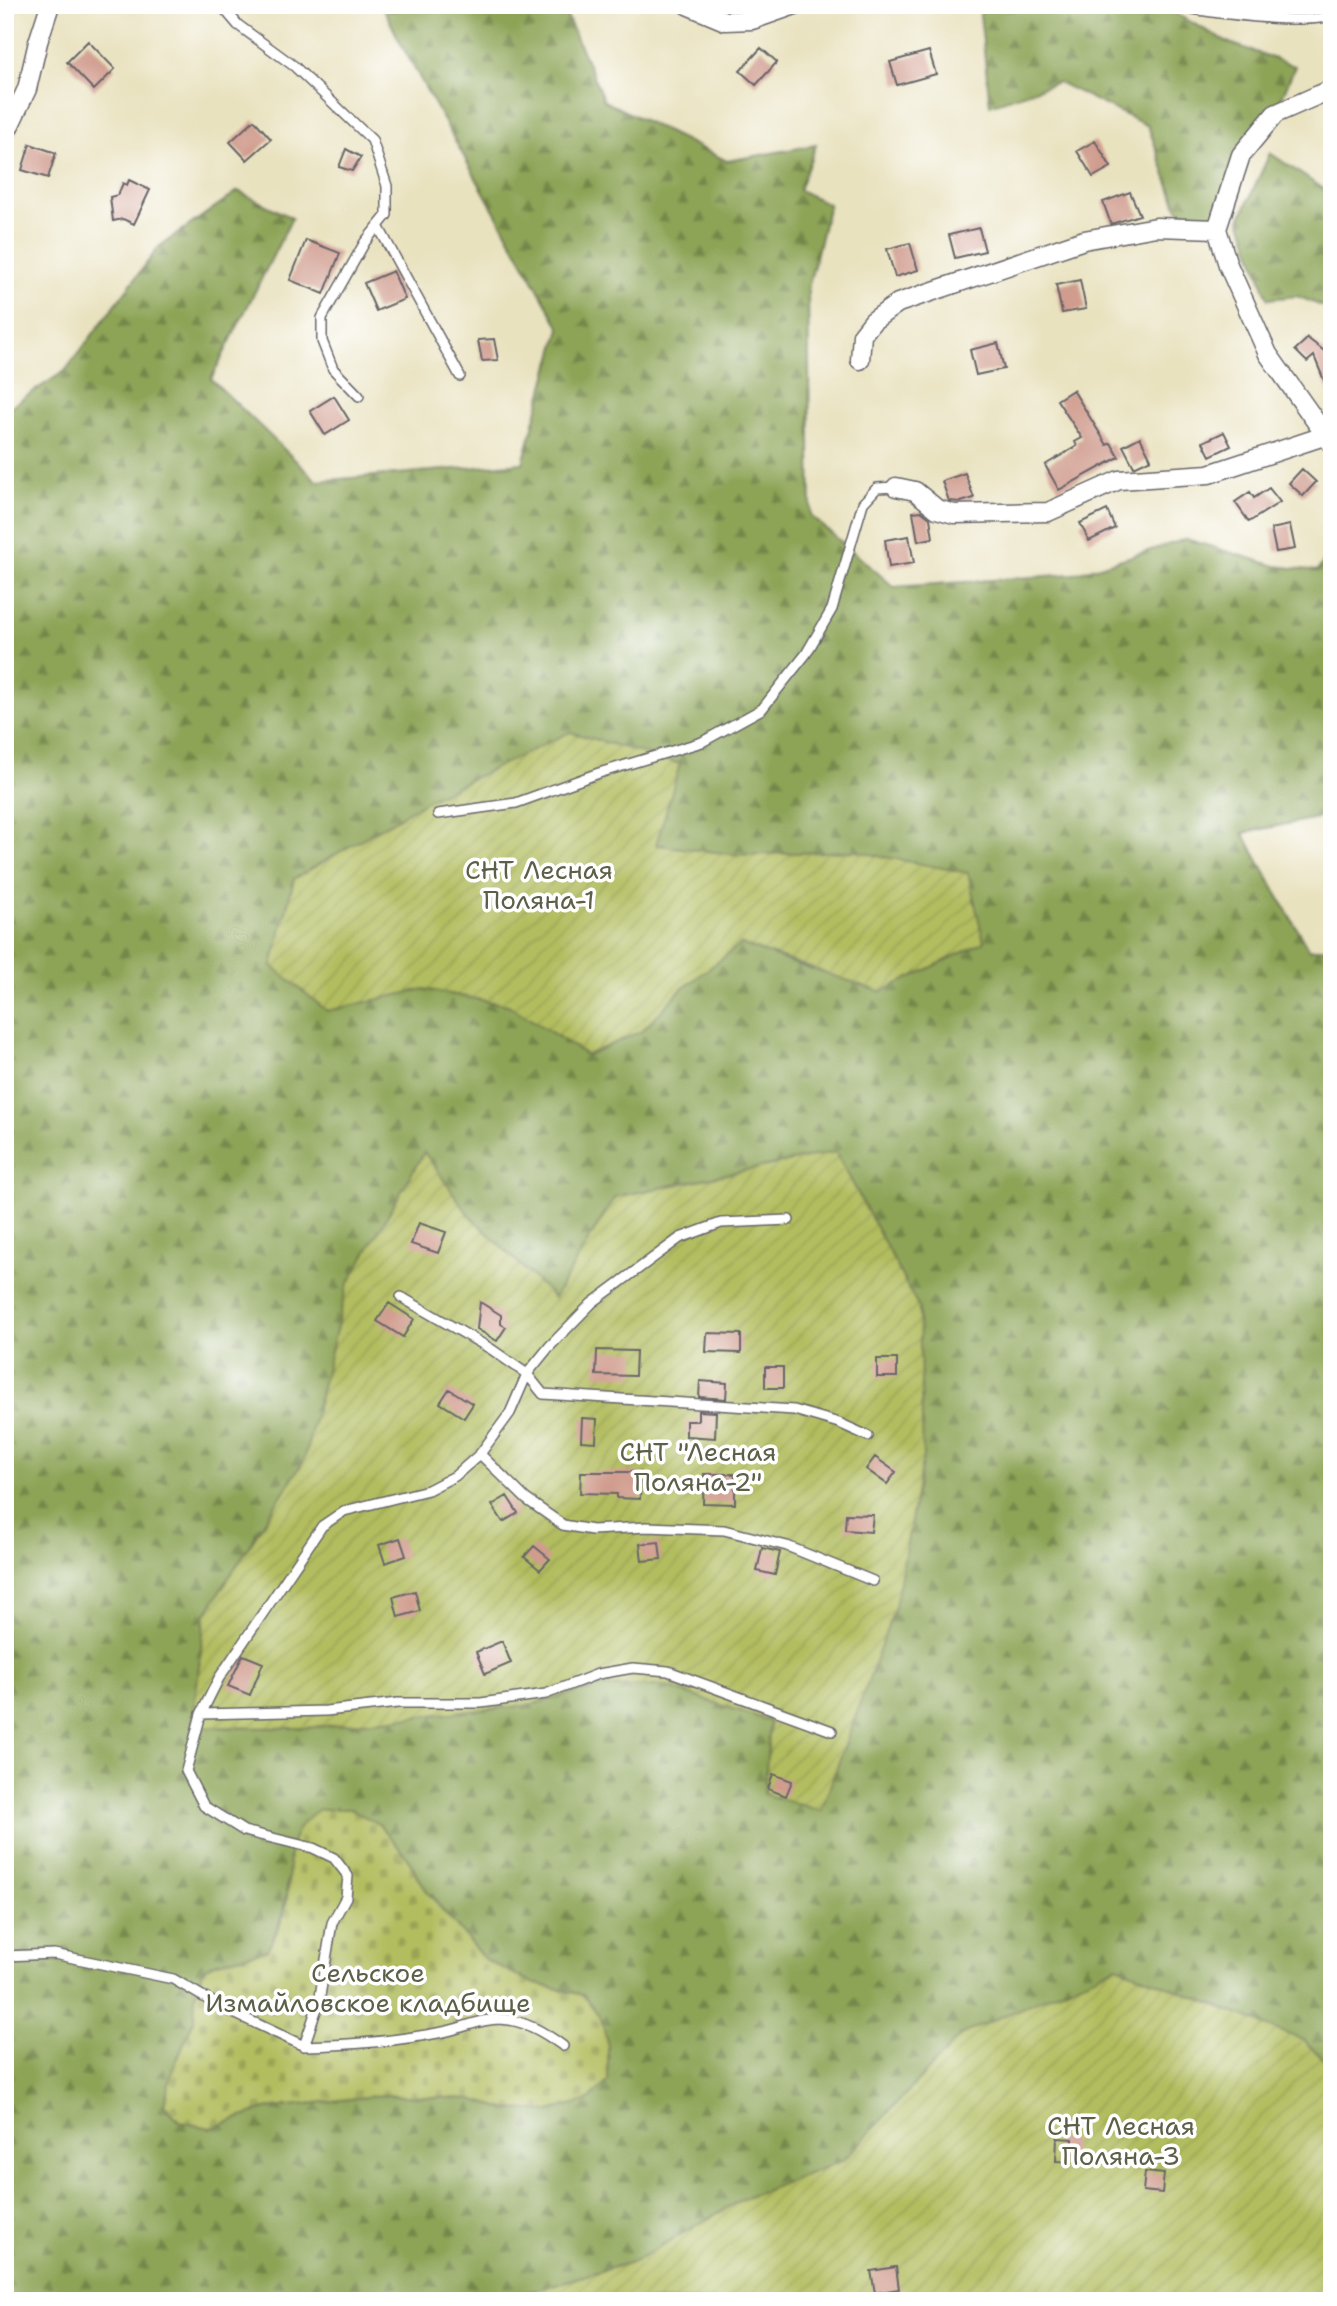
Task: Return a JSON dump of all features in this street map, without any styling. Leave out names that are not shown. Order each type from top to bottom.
[{"type":"street","points":[[5,135],[27,89],[50,5]]},
{"type":"street","points":[[687,5],[725,21],[752,20],[795,5]]},
{"type":"street","points":[[896,487],[915,491],[937,509],[954,514],[1048,513],[1119,480],[1209,474],[1328,440],[1268,354],[1228,265],[1217,229],[1241,155],[1275,114],[1332,89]]},
{"type":"street","points":[[860,360],[862,335],[873,321],[898,303],[1084,240],[1156,227],[1217,229]]},
{"type":"lane","points":[[221,5],[238,24],[294,66],[372,140],[387,186],[387,215],[365,242],[322,318],[322,341],[333,369],[359,397]]},
{"type":"lane","points":[[1174,5],[1261,16],[1311,19],[1332,15]]},
{"type":"lane","points":[[378,226],[460,376]]},
{"type":"lane","points":[[438,814],[516,803],[599,773],[702,742],[762,709],[806,654],[832,609],[863,503],[877,488],[896,487]]},
{"type":"lane","points":[[304,2046],[319,2001],[332,1923],[346,1897],[348,1876],[334,1858],[324,1853],[244,1831],[204,1806],[186,1771],[201,1714],[219,1678],[322,1526],[344,1511],[428,1490],[455,1476],[480,1454],[510,1413],[527,1374],[592,1303],[680,1238],[721,1223],[789,1220]]},
{"type":"lane","points":[[401,1297],[491,1349],[527,1374],[543,1394],[794,1410],[839,1423],[868,1436]]},
{"type":"lane","points":[[480,1454],[526,1499],[563,1525],[592,1530],[647,1527],[724,1530],[787,1546],[873,1581]]},
{"type":"lane","points":[[201,1714],[326,1711],[398,1703],[481,1703],[546,1694],[598,1674],[634,1668],[668,1671],[832,1731]]},
{"type":"lane","points":[[5,1956],[54,1954],[173,1979],[221,2007],[304,2046],[379,2041],[446,2031],[481,2020],[503,2019],[545,2032],[563,2046]]},
{"type":"green space","points":[[382,5],[562,5],[604,101],[727,161],[816,145],[799,190],[829,204],[808,289],[811,516],[894,587],[1074,574],[1186,539],[1276,566],[1317,571],[1332,550],[1332,815],[1243,833],[1309,950],[1332,947],[1332,2067],[1303,2040],[962,2034],[844,2160],[741,2200],[635,2261],[498,2301],[5,2301],[5,410],[65,371],[159,247],[238,191],[292,218],[211,379],[317,481],[523,463],[560,328],[402,46]],"holes":[[[656,845],[739,855],[855,851],[812,970],[741,944],[682,989],[642,1031],[587,1055],[508,1005],[424,989]],[[836,1152],[765,1794],[770,1721],[664,1686],[595,1687],[530,1705],[305,1728],[192,1727],[205,1615],[304,1460],[424,1153],[469,1215],[554,1298],[615,1197]],[[406,1856],[428,1893],[484,1959],[532,1983],[584,1995],[506,2109],[471,2099],[383,2095],[265,2109],[211,2128],[180,2122],[164,2104],[173,2071],[194,2020],[204,1969],[214,1963],[267,1950],[282,1916],[288,1879]]]},
{"type":"green space","points":[[979,5],[1160,5],[1227,42],[1295,66],[1275,114],[1241,155],[1217,229],[1178,209],[1148,126],[1058,82],[990,105]]},
{"type":"green space","points":[[1270,153],[1332,195],[1332,310],[1297,296],[1268,299],[1240,219]]},
{"type":"green space","name":"СНТ Лесная Поляна-1","points":[[570,732],[680,764],[656,845],[739,855],[855,851],[968,873],[984,942],[881,992],[741,944],[682,989],[642,1031],[587,1055],[508,1005],[424,989],[327,1011],[272,966],[294,879],[432,798]]},
{"type":"green space","name":"СНТ \"Лесная Поляна-2\"","points":[[424,1152],[469,1215],[554,1298],[615,1197],[836,1152],[919,1308],[923,1457],[895,1607],[821,1811],[764,1794],[770,1721],[664,1686],[595,1687],[530,1705],[305,1728],[192,1727],[205,1615],[304,1460],[347,1286]]},
{"type":"green space","name":"Сельское Измайловское кладбище","points":[[320,1809],[351,1809],[380,1825],[406,1856],[428,1893],[484,1959],[532,1983],[583,1995],[601,2018],[608,2046],[608,2081],[589,2100],[550,2111],[506,2109],[471,2099],[383,2095],[265,2109],[211,2128],[180,2122],[164,2104],[172,2071],[194,2020],[195,1996],[204,1969],[214,1963],[267,1950],[285,1911],[292,1842],[307,1819]]},
{"type":"green space","name":"СНТ Лесная Поляна-3","points":[[1117,1966],[1303,2040],[1332,2067],[1332,2301],[498,2301],[635,2261],[741,2200],[844,2160],[962,2034]]},
{"type":"building","points":[[88,41],[115,69],[94,90],[67,62]]},
{"type":"building","points":[[761,48],[777,62],[756,85],[740,71]]},
{"type":"building","points":[[929,51],[936,74],[897,85],[890,62]]},
{"type":"building","points":[[254,120],[271,139],[247,160],[230,142]]},
{"type":"building","points":[[1095,141],[1111,167],[1093,177],[1077,151]]},
{"type":"building","points":[[30,144],[56,153],[48,178],[22,170]]},
{"type":"building","points":[[346,149],[361,157],[352,171],[339,167]]},
{"type":"building","points":[[129,180],[150,190],[134,224],[123,219],[113,221],[110,197],[118,195],[123,183],[127,185]]},
{"type":"building","points":[[1130,192],[1140,215],[1111,224],[1103,202]]},
{"type":"building","points":[[979,228],[985,251],[955,258],[949,235]]},
{"type":"building","points":[[306,240],[340,253],[324,294],[290,280]]},
{"type":"building","points":[[910,243],[918,270],[895,277],[887,249]]},
{"type":"building","points":[[393,271],[405,299],[376,311],[364,283]]},
{"type":"building","points":[[1080,280],[1086,309],[1062,313],[1056,285]]},
{"type":"building","points":[[1306,337],[1332,357],[1332,400],[1314,356],[1307,362],[1295,350]]},
{"type":"building","points":[[494,339],[498,360],[482,361],[478,340]]},
{"type":"building","points":[[998,343],[1004,369],[976,375],[970,350]]},
{"type":"building","points":[[1073,390],[1107,445],[1111,443],[1119,457],[1059,490],[1045,465],[1077,446],[1075,442],[1082,438],[1057,400]]},
{"type":"building","points":[[334,396],[349,420],[325,435],[310,411]]},
{"type":"building","points":[[1224,432],[1231,446],[1210,456],[1203,442]]},
{"type":"building","points":[[1140,437],[1151,459],[1134,467],[1123,446]]},
{"type":"building","points":[[1302,469],[1316,482],[1303,496],[1289,483]]},
{"type":"building","points":[[965,473],[974,498],[961,502],[949,501],[942,481]]},
{"type":"building","points":[[1269,488],[1280,502],[1249,522],[1235,502],[1250,492],[1254,498]]},
{"type":"building","points":[[1107,510],[1115,528],[1089,541],[1080,523]]},
{"type":"building","points":[[921,511],[930,518],[933,538],[918,541],[913,512]]},
{"type":"building","points":[[1290,525],[1295,549],[1276,552],[1271,529]]},
{"type":"building","points":[[909,536],[914,563],[889,567],[885,540]]},
{"type":"building","points":[[419,1223],[446,1232],[438,1253],[411,1244]]},
{"type":"building","points":[[480,1302],[501,1315],[501,1324],[506,1327],[497,1341],[477,1329]]},
{"type":"building","points":[[389,1303],[414,1319],[403,1337],[377,1321]]},
{"type":"building","points":[[707,1333],[741,1334],[741,1353],[706,1352]]},
{"type":"building","points":[[597,1350],[636,1351],[635,1376],[596,1375]]},
{"type":"building","points":[[877,1359],[897,1359],[897,1377],[877,1377]]},
{"type":"building","points":[[765,1367],[783,1367],[783,1388],[765,1388]]},
{"type":"building","points":[[700,1381],[727,1383],[726,1399],[699,1397]]},
{"type":"building","points":[[449,1389],[473,1404],[464,1418],[440,1403]]},
{"type":"building","points":[[698,1411],[716,1412],[715,1438],[686,1436],[686,1421],[698,1421]]},
{"type":"building","points":[[582,1418],[597,1419],[596,1442],[581,1441]]},
{"type":"building","points":[[875,1457],[896,1472],[887,1484],[866,1469]]},
{"type":"building","points":[[581,1472],[641,1472],[640,1499],[617,1498],[617,1494],[580,1493]]},
{"type":"building","points":[[704,1474],[735,1474],[735,1504],[703,1503]]},
{"type":"building","points":[[507,1496],[518,1513],[503,1522],[492,1505]]},
{"type":"building","points":[[846,1514],[873,1515],[871,1532],[845,1530]]},
{"type":"building","points":[[400,1538],[406,1556],[385,1563],[379,1545]]},
{"type":"building","points":[[659,1542],[661,1559],[642,1561],[640,1544]]},
{"type":"building","points":[[534,1546],[550,1559],[540,1570],[524,1557]]},
{"type":"building","points":[[762,1548],[780,1552],[775,1575],[757,1571]]},
{"type":"building","points":[[415,1591],[420,1611],[398,1617],[393,1597]]},
{"type":"building","points":[[502,1641],[511,1663],[485,1674],[476,1652]]},
{"type":"building","points":[[243,1655],[263,1663],[250,1695],[228,1686]]},
{"type":"building","points":[[773,1774],[792,1781],[786,1796],[768,1789]]},
{"type":"building","points":[[1057,2138],[1073,2139],[1072,2162],[1056,2161]]},
{"type":"building","points":[[1145,2172],[1164,2174],[1162,2193],[1143,2191]]},
{"type":"building","points":[[896,2267],[899,2289],[875,2293],[871,2271]]}]
